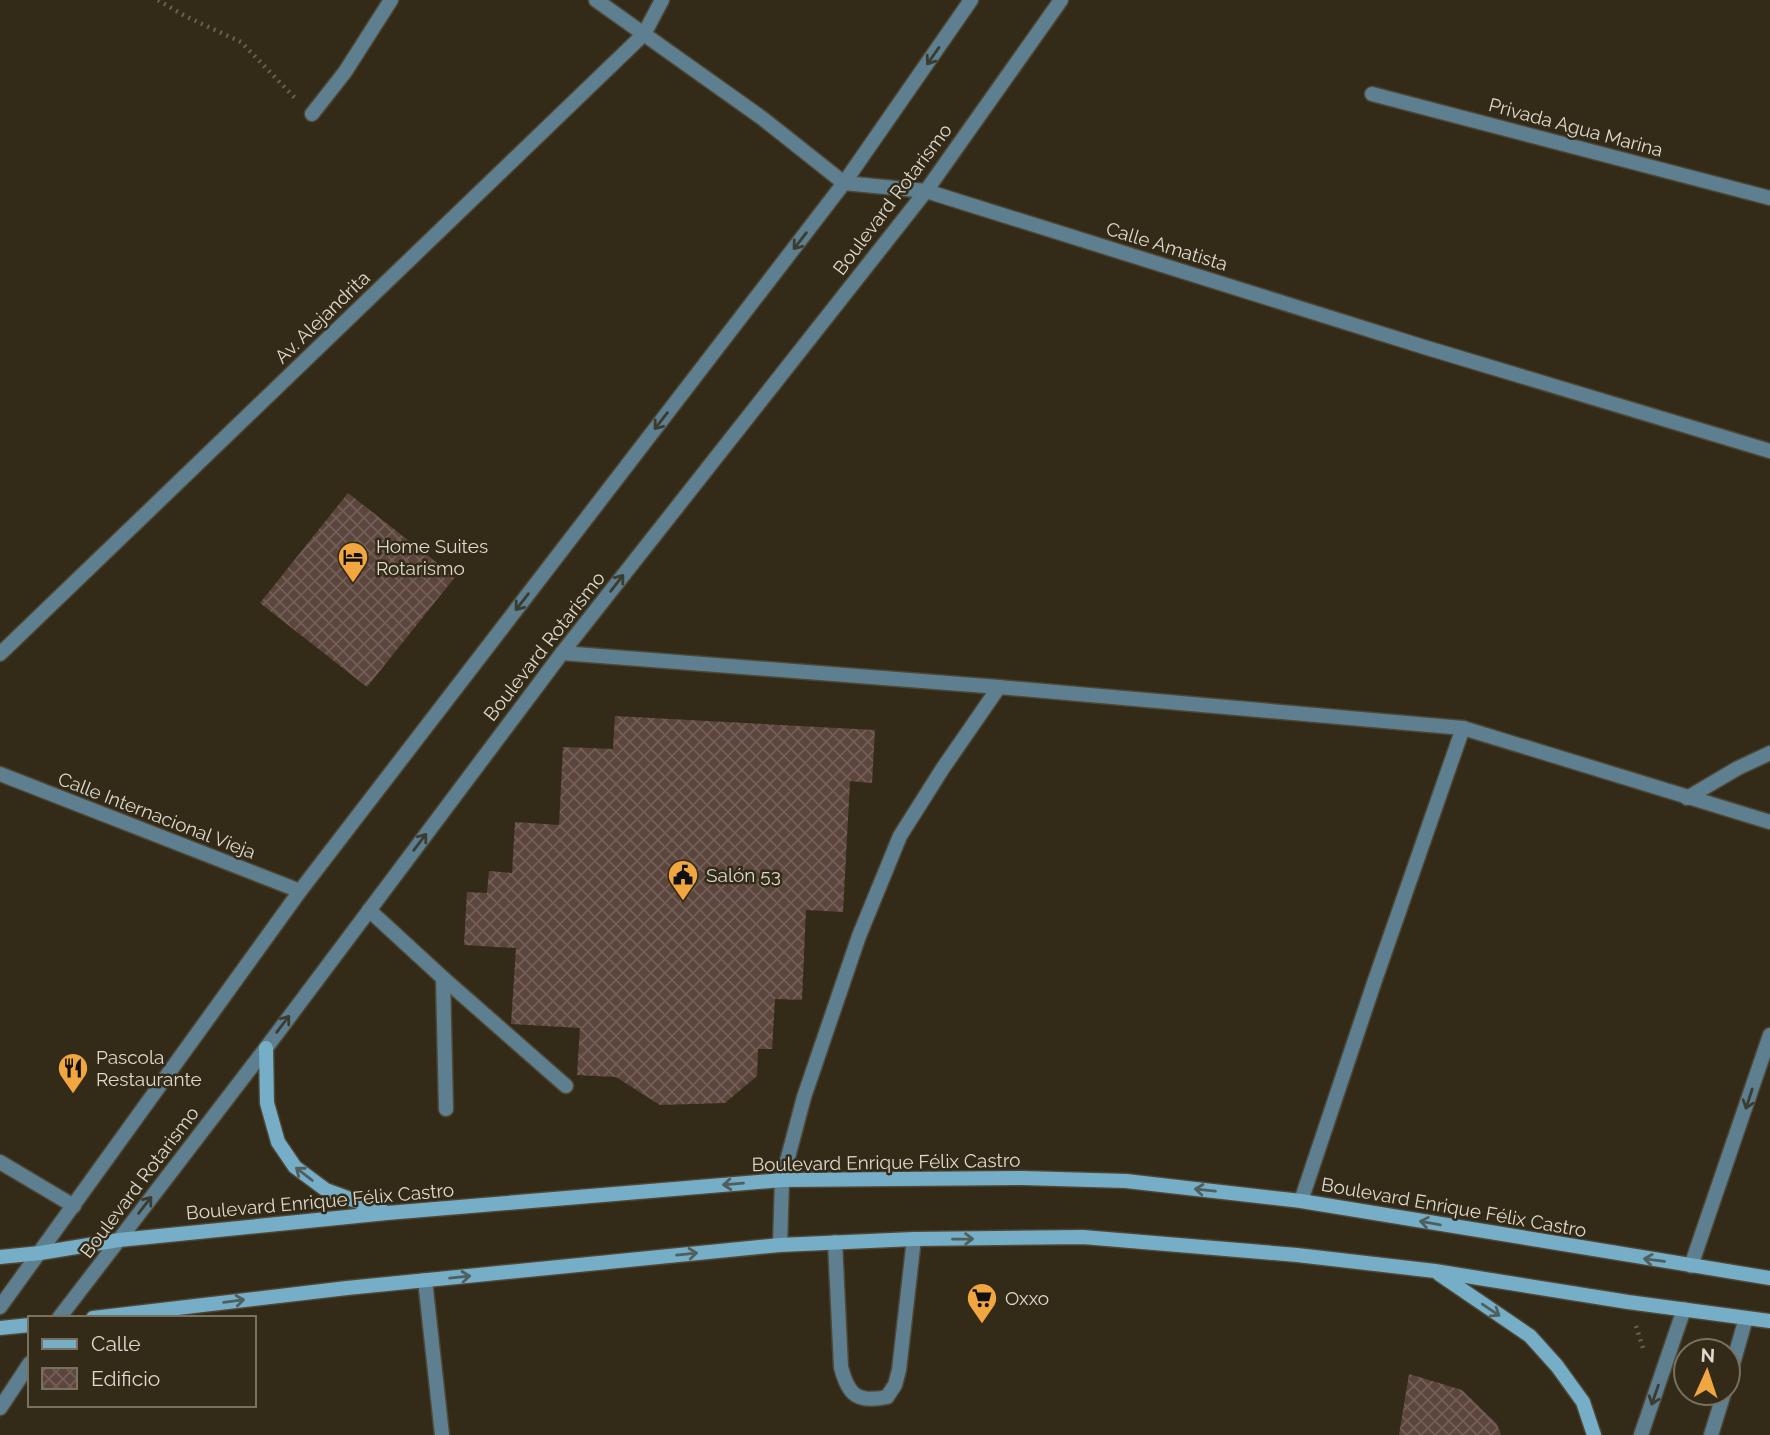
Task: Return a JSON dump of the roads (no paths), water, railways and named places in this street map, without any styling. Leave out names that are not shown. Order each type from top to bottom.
[{"type":"main road","points":[[266,1048],[267,1103],[278,1142],[296,1167],[326,1190],[387,1213]]},
{"type":"main road","name":"Boulevard Enrique Félix Castro","points":[[0,1257],[119,1240],[387,1213],[782,1180],[911,1177],[1126,1181],[1301,1201],[1770,1278]]},
{"type":"main road","points":[[110,1316],[425,1280],[780,1245],[1083,1237],[1198,1245],[1435,1271],[1770,1321]]},
{"type":"main road","points":[[1435,1271],[1530,1336],[1558,1366],[1583,1402],[1594,1435]]},
{"type":"main road","points":[[0,1328],[28,1325]]},
{"type":"street","points":[[312,114],[345,72],[391,0]]},
{"type":"street","points":[[596,0],[762,118],[845,183]]},
{"type":"street","name":"Av. Alejandrita","points":[[0,654],[644,34],[663,0]]},
{"type":"street","name":"Boulevard Rotarismo","points":[[0,1307],[300,891],[845,183],[971,0]]},
{"type":"street","name":"Boulevard Rotarismo","points":[[62,1316],[562,653],[926,191],[1061,0]]},
{"type":"street","name":"Privada Agua Marina","points":[[1372,94],[1770,198]]},
{"type":"street","name":"Calle Amatista","points":[[845,183],[926,191],[1770,451]]},
{"type":"street","points":[[562,653],[999,687],[1463,728],[1770,822]]},
{"type":"street","points":[[780,1245],[782,1180],[804,1097],[859,936],[900,836],[999,687]]},
{"type":"street","points":[[1301,1201],[1463,728]]},
{"type":"street","points":[[1687,798],[1770,753]]},
{"type":"street","name":"Calle Internacional Vieja","points":[[0,774],[300,891]]},
{"type":"street","points":[[369,910],[566,1086]]},
{"type":"street","points":[[443,978],[446,1110]]},
{"type":"street","points":[[1692,1266],[1770,1035]]},
{"type":"street","points":[[0,1162],[74,1206]]},
{"type":"street","points":[[835,1242],[841,1367],[846,1387],[853,1395],[872,1400],[887,1397],[895,1385],[914,1240]]},
{"type":"street","points":[[425,1280],[442,1435]]},
{"type":"street","points":[[1641,1435],[1684,1309]]},
{"type":"street","points":[[1741,1337],[1746,1318]]},
{"type":"street","points":[[0,1408],[28,1366]]},
{"type":"street","points":[[1711,1435],[1720,1407]]},
{"type":"place","name":"Home Suites Rotarismo","points":[[353,584]]},
{"type":"place","name":"Salón 53","points":[[683,902]]},
{"type":"place","name":"Pascola Restaurante","points":[[73,1095]]},
{"type":"place","name":"Oxxo","points":[[982,1325]]}]
